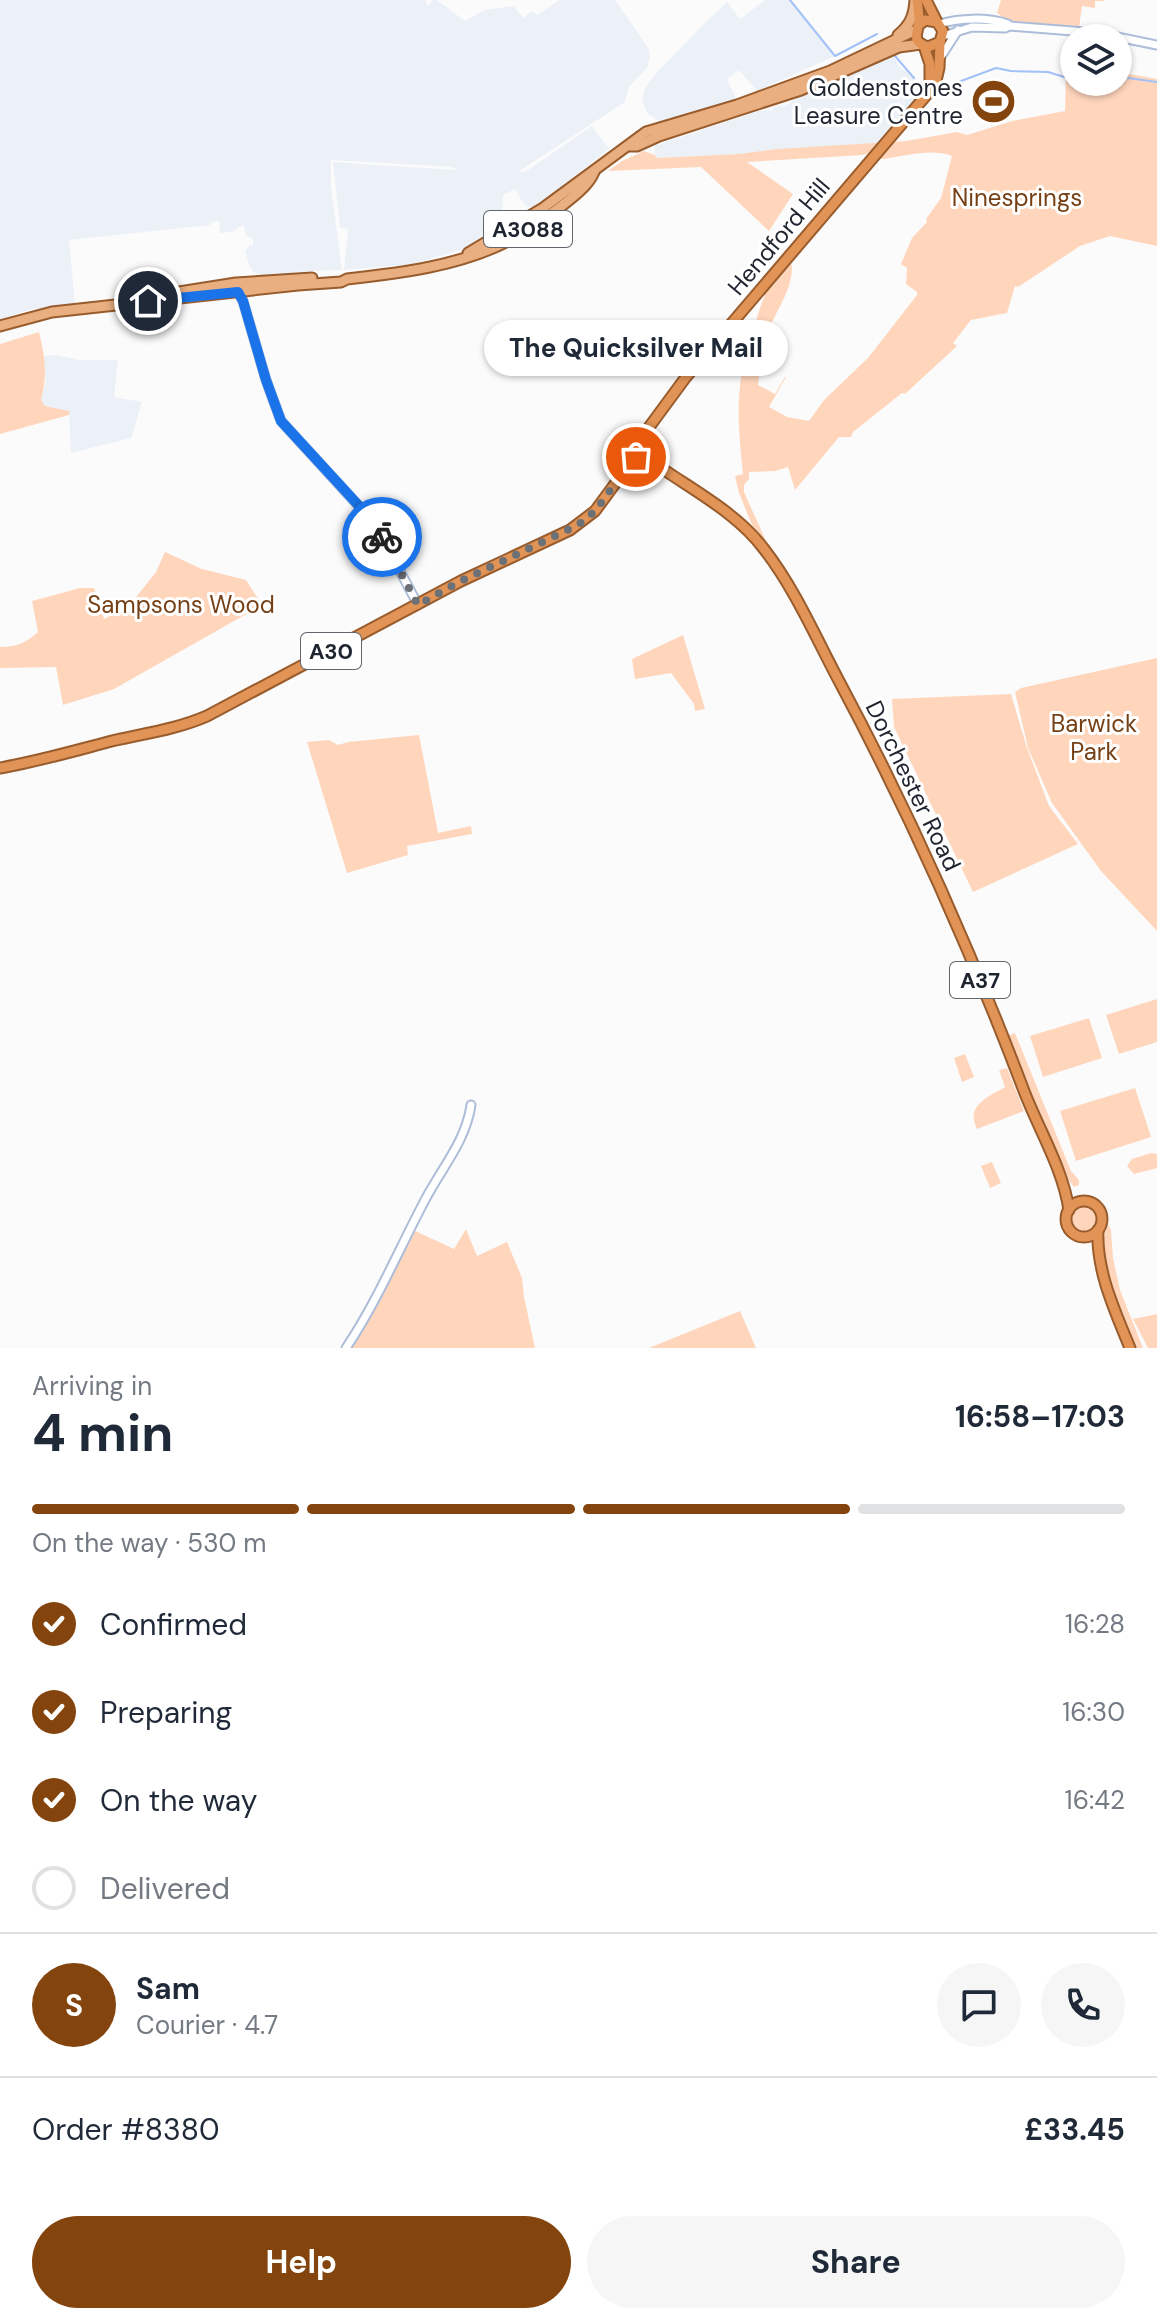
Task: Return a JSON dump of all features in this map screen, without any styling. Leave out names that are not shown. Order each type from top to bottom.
[{"type":"highway","points":[[916,0],[917,39],[923,45],[930,64],[930,89]]},
{"type":"highway","points":[[923,45],[933,46],[941,39],[938,23],[926,0]]},
{"type":"highway","points":[[918,27],[925,20],[938,23]]},
{"type":"highway","name":"Hendford Hill","points":[[641,459],[644,434],[656,415],[937,81],[941,39]]},
{"type":"highway","name":"A30","points":[[0,768],[162,732],[196,721],[461,581],[578,525],[595,511],[620,477],[641,459]]},
{"type":"highway","name":"Dorchester Road","points":[[641,459],[660,467],[743,526],[767,552],[782,577],[862,723],[905,811],[978,973],[1065,1186],[1069,1210]]},
{"type":"highway","name":"Dorchester Road","points":[[1065,1186],[1081,1201]]},
{"type":"highway","points":[[1098,1230],[1084,1237],[1069,1229],[1066,1221],[1075,1203],[1090,1202],[1099,1210],[1098,1255],[1130,1348]]},
{"type":"highway","points":[[1084,1237],[1098,1255]]},
{"type":"main road","points":[[893,40],[908,26],[916,0]]},
{"type":"main road","name":"A3088","points":[[0,326],[40,314],[151,300],[242,294],[395,274],[475,255],[508,241],[566,203],[592,178],[594,172],[648,136],[817,76],[918,27]]},
{"type":"main road","name":"A3088","points":[[648,136],[801,90],[899,47],[923,45]]},
{"type":"main road","name":"A3088","points":[[151,300],[161,295],[236,283],[297,278],[347,279]]},
{"type":"street","points":[[938,23],[972,20],[1005,28],[1098,33],[1157,45]]},
{"type":"street","points":[[941,39],[958,30],[990,23]]},
{"type":"street","points":[[940,58],[958,30]]},
{"type":"street","points":[[242,294],[281,421],[375,524],[418,605]]},
{"type":"street","points":[[346,1348],[458,1143],[471,1105]]},
{"type":"shaded area","points":[[0,0],[425,0],[428,6],[437,0],[465,21],[484,10],[514,6],[523,18],[532,11],[537,15],[559,0],[615,0],[649,49],[650,57],[647,68],[629,87],[625,102],[518,172],[525,172],[592,126],[609,149],[532,207],[523,203],[515,189],[503,195],[502,222],[463,249],[413,264],[344,270],[348,229],[340,228],[333,162],[457,170],[452,167],[331,160],[331,188],[342,270],[264,276],[253,272],[245,251],[253,245],[253,239],[246,236],[244,226],[220,233],[219,221],[210,225],[69,240],[75,303],[35,308],[0,319]]},
{"type":"shaded area","points":[[765,0],[790,0],[835,56],[757,91],[739,70],[727,79],[737,101],[668,122],[660,122],[648,114],[642,101],[645,88],[704,24],[727,2],[740,19]]},
{"type":"shaded area","points":[[893,55],[899,66],[923,85],[909,109],[879,143],[655,158],[654,146],[759,111],[783,107]]},
{"type":"shaded area","points":[[44,356],[80,360],[118,360],[114,397],[142,402],[131,438],[71,453],[69,412],[45,406],[41,400],[46,382]]},
{"type":"green space","points":[[1001,0],[1104,0],[1095,1],[1095,8],[1082,6],[1080,24],[1060,26],[1008,21],[997,13]]},
{"type":"green space","name":"Ninesprings","points":[[1132,75],[1157,79],[1157,246],[1110,236],[1080,246],[1018,287],[1015,286],[1007,313],[971,320],[953,343],[957,346],[905,394],[902,393],[853,432],[851,437],[839,437],[795,490],[788,467],[749,472],[744,492],[766,541],[752,525],[735,476],[743,474],[739,422],[742,372],[764,292],[788,263],[792,265],[787,292],[765,341],[758,385],[775,394],[786,377],[769,407],[787,417],[809,421],[824,400],[868,358],[917,295],[906,284],[907,268],[901,264],[912,238],[927,222],[941,198],[952,156],[927,153],[879,159],[870,153],[747,162],[793,194],[769,231],[701,167],[608,171],[644,151],[656,158],[906,141],[957,132],[967,135],[1012,121],[1065,111],[1065,96],[1132,96]]},
{"type":"green space","points":[[39,332],[45,366],[41,400],[45,406],[69,411],[69,415],[0,434],[0,344]]},
{"type":"green space","name":"Sampsons Wood","points":[[165,552],[202,569],[246,580],[262,605],[114,689],[63,705],[56,667],[0,668],[0,647],[20,644],[38,632],[32,601],[80,588],[94,588],[104,619],[129,606],[156,572]]},
{"type":"green space","points":[[683,635],[705,709],[695,711],[694,704],[671,673],[635,679],[632,659]]},
{"type":"green space","name":"Barwick Park","points":[[1157,658],[1157,931],[1101,871],[1052,803],[1028,748],[1015,692],[1021,688]]},
{"type":"green space","points":[[1011,694],[1049,806],[1078,844],[973,892],[894,727],[892,699]]},
{"type":"green space","points":[[419,735],[438,833],[471,826],[472,834],[407,846],[408,855],[347,873],[307,742],[329,740],[338,745]]},
{"type":"green space","points":[[1157,999],[1157,1042],[1119,1054],[1106,1015]]},
{"type":"green space","points":[[1089,1018],[1102,1058],[1043,1077],[1030,1036]]},
{"type":"green space","points":[[1015,1033],[1079,1185],[1074,1187],[1068,1179],[1007,1036]]},
{"type":"green space","points":[[965,1054],[974,1077],[962,1082],[954,1058]]},
{"type":"green space","points":[[1007,1068],[1024,1111],[977,1129],[974,1121],[976,1108],[1005,1087],[999,1070]]},
{"type":"green space","points":[[1135,1088],[1151,1137],[1076,1161],[1060,1111]]},
{"type":"green space","points":[[1157,1154],[1157,1168],[1134,1174],[1127,1166],[1132,1159]]},
{"type":"green space","points":[[992,1162],[1001,1183],[990,1188],[981,1166]]},
{"type":"green space","points":[[1085,1205],[1094,1209],[1098,1218],[1094,1227],[1085,1231],[1076,1227],[1072,1218],[1076,1209]]},
{"type":"green space","points":[[1109,1225],[1120,1290],[1143,1348],[1132,1348],[1110,1285],[1103,1250]]},
{"type":"green space","points":[[466,1229],[477,1256],[507,1242],[522,1278],[535,1348],[352,1348],[413,1230],[454,1249]]},
{"type":"green space","points":[[740,1311],[756,1348],[649,1348]]},
{"type":"green space","points":[[1157,1314],[1157,1348],[1148,1348],[1133,1319]]},
{"type":"waterway","points":[[790,0],[835,56],[877,34]]},
{"type":"waterway","points":[[895,56],[914,78]]},
{"type":"waterway","points":[[942,85],[996,68],[1060,76]]},
{"type":"waterway","points":[[1132,79],[1157,82]]},
{"type":"way so far","points":[[382,537],[418,605],[578,525],[602,504],[620,477],[636,463],[641,465],[645,462],[643,455],[636,457]]},
{"type":"place","name":"Goldenstones Leasure Centre","points":[[994,102]]},
{"type":"place","name":"The Quicksilver Mail","points":[[636,457]]},
{"type":"route","points":[[148,301],[238,292],[281,421],[373,521],[382,537]]}]
